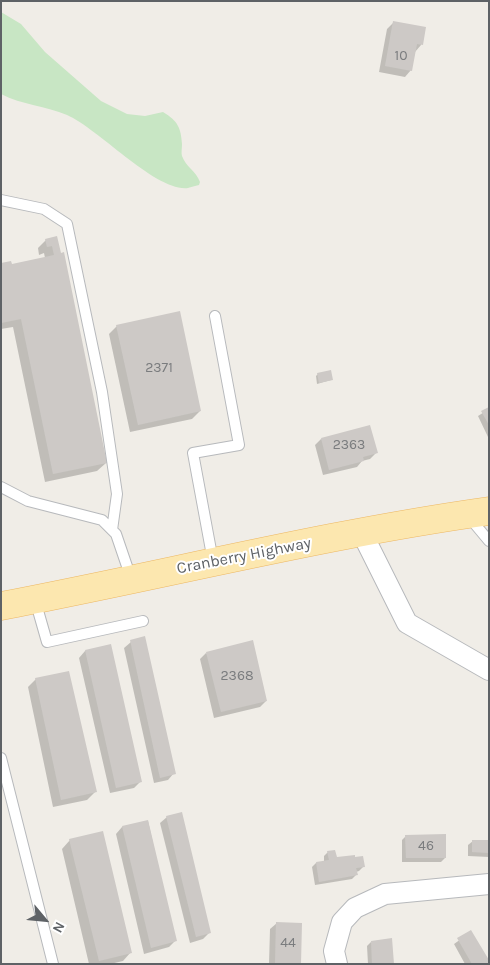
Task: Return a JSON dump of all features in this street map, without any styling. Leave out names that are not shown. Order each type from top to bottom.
[{"type":"main road","name":"Cranberry Highway","points":[[1,606],[362,532],[478,513]]},
{"type":"street","points":[[362,532],[406,623],[489,670]]},
{"type":"street","points":[[337,964],[334,951],[342,922],[355,908],[385,894],[489,884]]},
{"type":"lane","points":[[1,200],[44,209],[67,224],[102,392],[117,494],[112,530]]},
{"type":"lane","points":[[213,562],[193,453],[238,445],[215,316]]},
{"type":"lane","points":[[1,487],[28,501],[102,520],[116,534],[132,578]]},
{"type":"lane","points":[[478,513],[489,541]]},
{"type":"lane","points":[[35,600],[47,642],[143,621]]},
{"type":"lane","points":[[1,758],[53,964]]},
{"type":"green space","points":[[1,12],[21,24],[45,52],[101,101],[127,114],[145,116],[163,112],[172,119],[178,125],[181,134],[182,156],[198,178],[199,185],[188,188],[175,187],[144,170],[80,122],[67,115],[17,101],[1,94]]},
{"type":"building","points":[[393,21],[426,27],[423,45],[417,44],[412,71],[385,66]]},
{"type":"building","points":[[57,236],[61,253],[64,252],[107,463],[53,474],[21,319],[1,323],[1,263],[11,261],[12,264],[54,255],[52,246],[47,247],[45,239]]},
{"type":"building","points":[[180,311],[201,411],[138,425],[116,325]]},
{"type":"building","points":[[331,370],[333,380],[319,383],[317,373]]},
{"type":"building","points":[[489,407],[489,425],[481,411]]},
{"type":"building","points":[[370,425],[378,453],[363,457],[364,461],[329,470],[321,438]]},
{"type":"building","points":[[145,636],[176,774],[160,778],[130,640]]},
{"type":"building","points":[[253,640],[267,701],[221,712],[206,652]]},
{"type":"building","points":[[111,644],[142,782],[116,788],[85,650]]},
{"type":"building","points":[[69,671],[97,792],[61,800],[35,678]]},
{"type":"building","points":[[182,812],[211,933],[196,937],[166,816]]},
{"type":"building","points":[[148,820],[177,941],[151,948],[122,826]]},
{"type":"building","points":[[103,831],[132,953],[99,961],[69,839]]},
{"type":"building","points":[[446,834],[446,858],[406,858],[405,835]]},
{"type":"building","points":[[472,840],[489,840],[489,853],[472,852]]},
{"type":"building","points":[[335,850],[337,857],[363,856],[365,867],[356,868],[358,875],[319,882],[316,862],[329,860],[327,851]]},
{"type":"building","points":[[276,922],[302,923],[301,964],[275,964]]},
{"type":"building","points":[[471,930],[489,960],[489,964],[472,964],[457,938]]},
{"type":"building","points":[[392,938],[394,964],[372,964],[371,941]]}]
